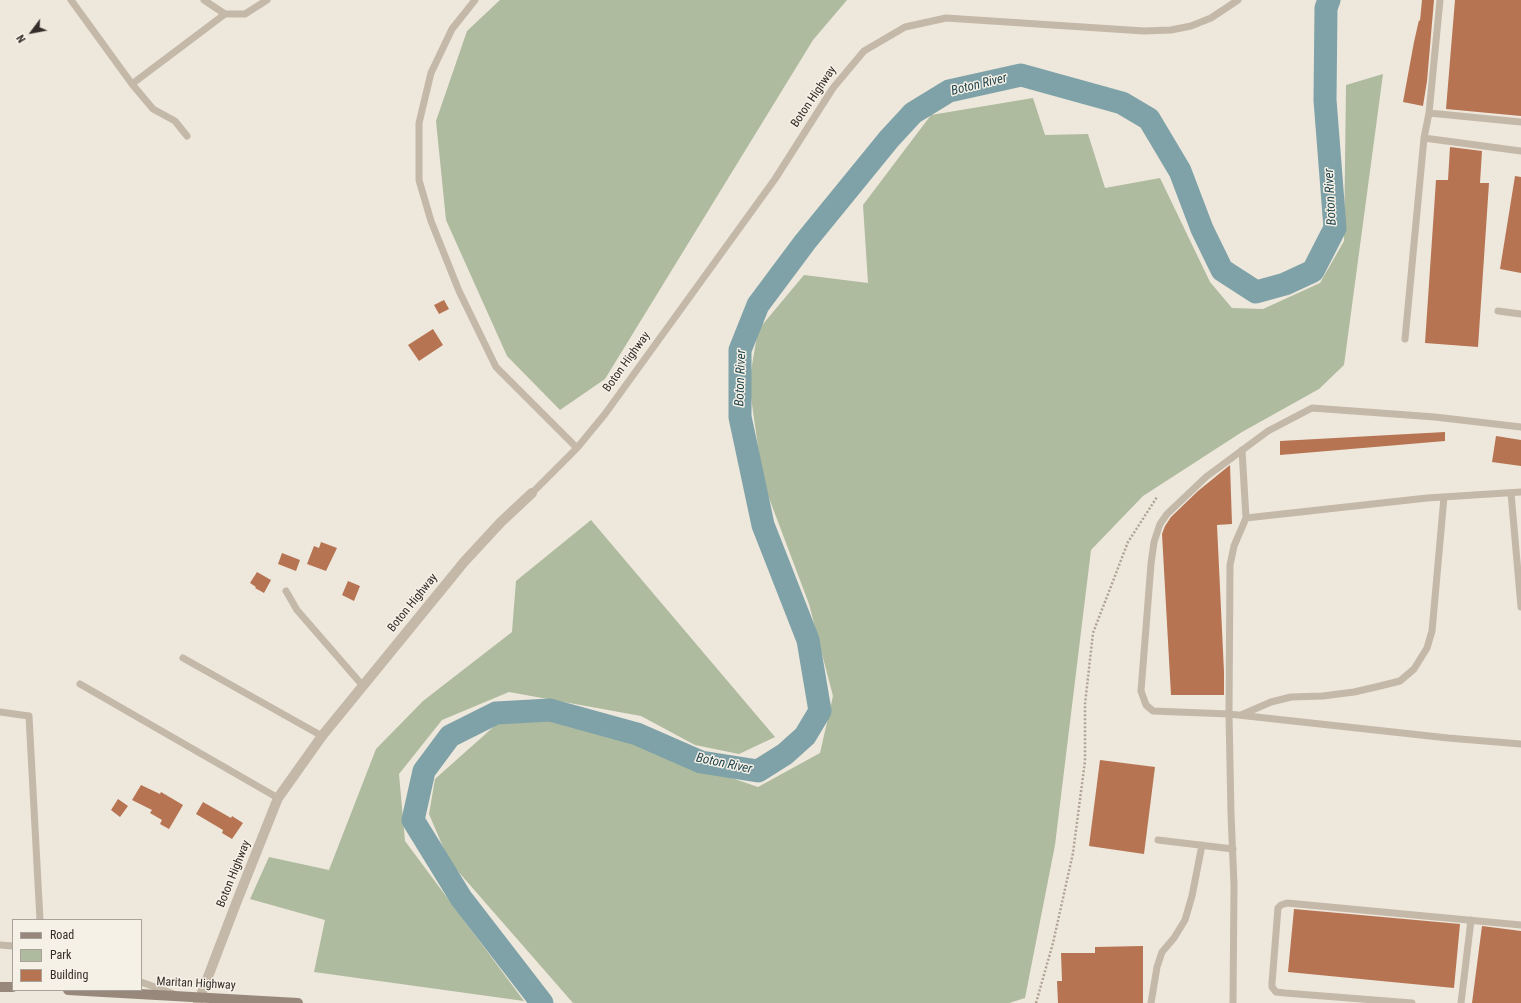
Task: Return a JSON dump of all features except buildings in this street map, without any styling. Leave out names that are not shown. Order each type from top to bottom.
[{"type":"main road","points":[[0,987],[12,987]]},
{"type":"main road","name":"Maritan Highway","points":[[87,991],[180,996],[199,1000],[298,1003]]},
{"type":"street","name":"Boton Highway","points":[[199,1000],[278,798],[322,736],[464,562],[501,522],[532,493]]},
{"type":"lane","points":[[71,0],[132,84],[153,109],[175,121],[187,136]]},
{"type":"lane","points":[[204,0],[225,14],[245,14],[267,0]]},
{"type":"lane","points":[[474,0],[452,29],[431,73],[419,123],[419,180],[431,221],[459,291],[496,367],[576,448]]},
{"type":"lane","name":"Boton Highway","points":[[532,493],[576,448],[605,414],[775,179],[833,88],[864,51],[905,27],[946,18],[1144,31],[1171,30],[1192,26],[1211,18],[1238,0]]},
{"type":"lane","points":[[1405,339],[1424,138],[1440,0]]},
{"type":"lane","points":[[132,84],[225,14]]},
{"type":"lane","points":[[1428,113],[1521,122]]},
{"type":"lane","points":[[1424,138],[1521,151]]},
{"type":"lane","points":[[1498,311],[1521,314]]},
{"type":"lane","points":[[1521,427],[1434,417],[1312,408],[1268,431],[1206,477],[1167,514],[1160,524],[1154,542],[1151,564],[1142,676],[1142,691],[1146,705],[1153,711],[1241,715],[1448,738],[1521,744]]},
{"type":"lane","points":[[1233,1003],[1234,885],[1230,814],[1229,714],[1230,565],[1234,546],[1246,518],[1242,450]]},
{"type":"lane","points":[[1246,518],[1444,497],[1521,492]]},
{"type":"lane","points":[[1510,493],[1521,607]]},
{"type":"lane","points":[[1241,715],[1271,702],[1291,697],[1354,692],[1400,681],[1414,669],[1427,648],[1432,631],[1444,497]]},
{"type":"lane","points":[[286,591],[298,610],[363,686]]},
{"type":"lane","points":[[183,658],[322,736]]},
{"type":"lane","points":[[80,684],[278,798]]},
{"type":"lane","points":[[0,712],[28,716],[40,919]]},
{"type":"lane","points":[[1158,840],[1233,849]]},
{"type":"lane","points":[[1151,1003],[1157,967],[1162,952],[1174,938],[1185,920],[1192,896],[1202,845]]},
{"type":"lane","points":[[1412,1003],[1285,994],[1276,992],[1272,987],[1272,983],[1278,908],[1287,903],[1521,925]]},
{"type":"lane","points":[[1461,1003],[1471,920]]},
{"type":"lane","points":[[0,945],[12,946]]},
{"type":"lane","points":[[142,982],[180,996]]},
{"type":"path","points":[[1036,1003],[1053,943],[1073,853],[1085,761],[1085,704],[1093,633],[1128,542],[1157,497]]},
{"type":"green space","points":[[500,0],[847,0],[813,40],[605,379],[560,410],[507,356],[446,220],[436,121],[467,31]]},
{"type":"green space","points":[[1383,74],[1344,365],[1319,389],[1242,432],[1143,496],[1091,550],[1055,845],[1025,998],[1009,1003],[573,1003],[449,861],[429,814],[435,779],[499,722],[550,720],[633,744],[758,787],[820,753],[833,696],[809,604],[763,482],[749,383],[758,330],[804,275],[868,283],[863,205],[931,115],[1033,98],[1045,135],[1088,134],[1105,188],[1160,178],[1210,282],[1232,308],[1263,309],[1320,283],[1344,241],[1346,85]]},
{"type":"green space","points":[[591,520],[775,737],[739,754],[695,745],[641,716],[509,692],[442,720],[399,774],[405,841],[524,1001],[314,972],[325,920],[250,899],[269,857],[329,870],[376,749],[423,701],[512,632],[516,581]]},
{"type":"waterway","name":"Boton River","points":[[542,1003],[461,898],[413,820],[424,771],[450,736],[496,713],[550,710],[637,734],[701,762],[758,771],[785,754],[805,736],[820,711],[808,640],[763,525],[740,417],[740,350],[758,305],[805,242],[889,139],[913,113],[949,91],[1021,75],[1122,103],[1149,119],[1180,171],[1202,229],[1222,270],[1256,292],[1285,284],[1313,271],[1335,228],[1325,100],[1326,8],[1329,0]]}]
